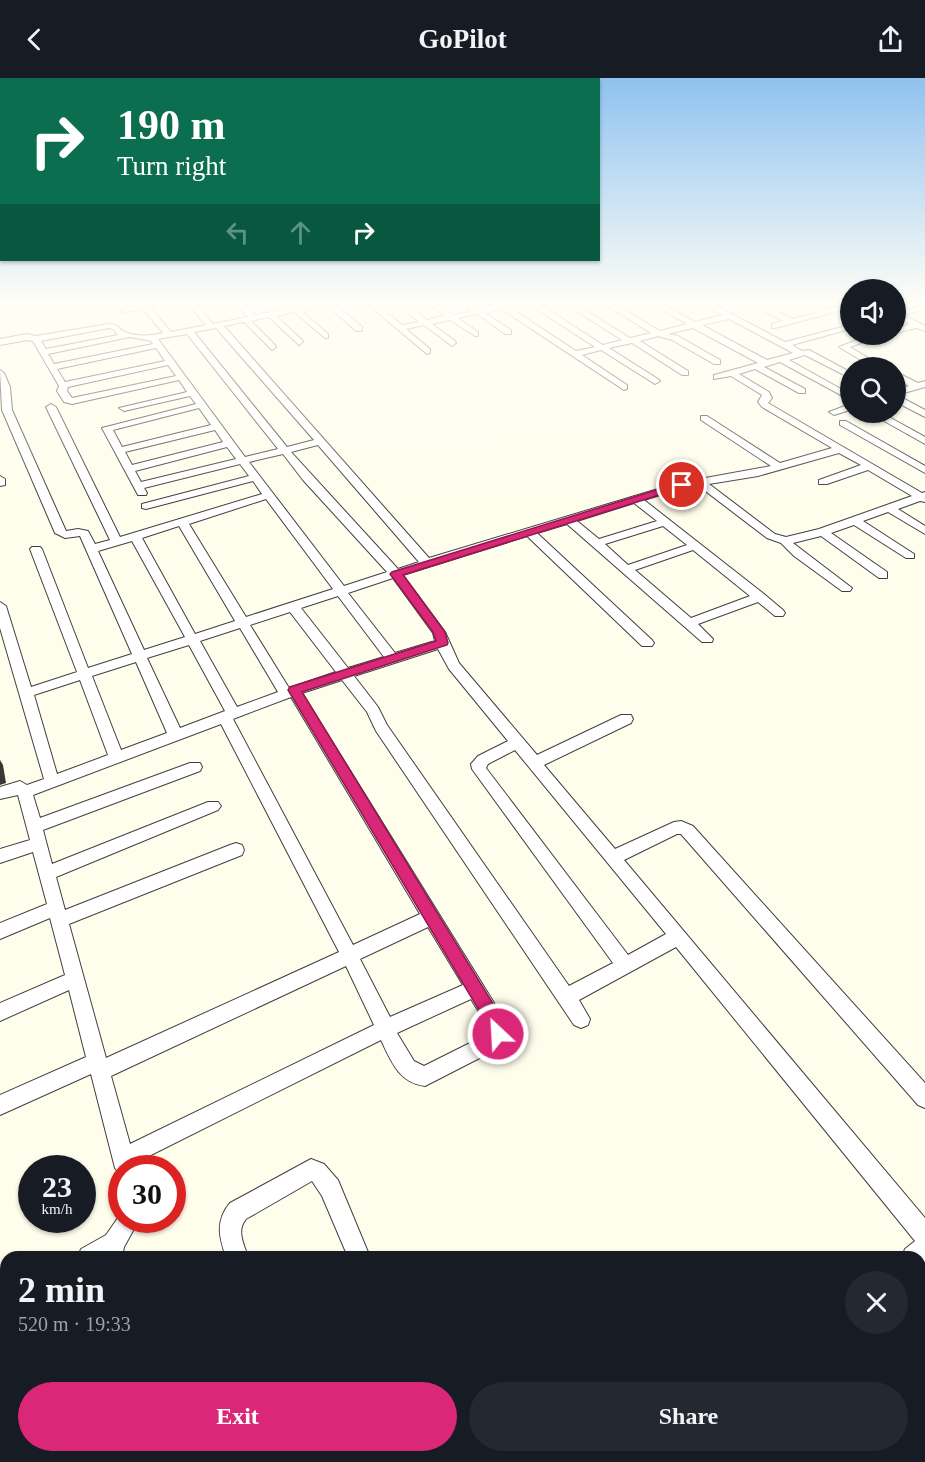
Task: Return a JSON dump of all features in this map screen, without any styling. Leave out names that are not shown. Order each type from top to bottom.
[{"type":"street","points":[[57,367],[52,368],[60,383],[64,385],[150,367]]},
{"type":"street","points":[[174,367],[392,659]]},
{"type":"street","points":[[218,367],[307,478],[396,574],[439,632],[454,666],[925,1234]]},
{"type":"street","points":[[252,367],[428,563]]},
{"type":"street","points":[[594,367],[624,387]]},
{"type":"street","points":[[632,367],[655,381]]},
{"type":"street","points":[[674,367],[685,373]]},
{"type":"street","points":[[717,377],[753,367]]},
{"type":"street","points":[[765,367],[802,391]]},
{"type":"street","points":[[796,367],[840,391]]},
{"type":"street","points":[[0,373],[7,389],[9,400],[7,410],[61,533],[65,535],[82,532],[175,734]]},
{"type":"street","points":[[732,373],[766,394],[767,398],[763,402],[765,405],[924,497]]},
{"type":"street","points":[[64,385],[62,392],[67,400],[72,401],[181,377]]},
{"type":"street","points":[[906,380],[920,388]]},
{"type":"street","points":[[124,408],[193,393]]},
{"type":"street","points":[[906,404],[925,414]]},
{"type":"street","points":[[119,451],[149,430],[201,405]]},
{"type":"street","points":[[51,407],[116,541]]},
{"type":"street","points":[[834,412],[840,410]]},
{"type":"street","points":[[704,418],[779,467]]},
{"type":"street","points":[[843,423],[925,470]]},
{"type":"street","points":[[892,423],[925,441]]},
{"type":"street","points":[[143,496],[108,429],[217,427]]},
{"type":"street","points":[[143,496],[243,461],[320,442]]},
{"type":"street","points":[[129,469],[230,443]]},
{"type":"street","points":[[26,693],[141,658],[428,563],[682,485],[741,477],[840,449]]},
{"type":"street","points":[[823,482],[869,466]]},
{"type":"street","points":[[143,496],[255,477]]},
{"type":"street","points":[[699,483],[771,536],[785,541],[798,554],[846,588]]},
{"type":"street","points":[[91,549],[269,495]]},
{"type":"street","points":[[785,541],[823,532],[924,497]]},
{"type":"street","points":[[636,499],[779,613]]},
{"type":"street","points":[[889,508],[925,531]]},
{"type":"street","points":[[570,520],[707,639]]},
{"type":"street","points":[[854,520],[910,556]]},
{"type":"street","points":[[135,536],[193,640],[385,1029],[409,1071],[417,1076],[425,1076],[495,1040],[498,1034],[497,1025],[475,988],[182,522]]},
{"type":"street","points":[[597,543],[665,522]]},
{"type":"street","points":[[823,532],[883,575]]},
{"type":"street","points":[[530,533],[647,643]]},
{"type":"street","points":[[627,569],[695,546]]},
{"type":"street","points":[[36,549],[116,757]]},
{"type":"street","points":[[689,623],[760,597]]},
{"type":"street","points":[[0,606],[52,781]]},
{"type":"street","points":[[293,607],[373,710],[381,726],[581,1019]]},
{"type":"street","points":[[25,792],[290,692],[442,643]]},
{"type":"street","points":[[534,763],[626,719]]},
{"type":"street","points":[[517,742],[483,760],[478,764],[479,769],[626,965]]},
{"type":"street","points":[[0,856],[37,835],[195,767]]},
{"type":"street","points":[[0,793],[20,788],[25,792],[122,1155]]},
{"type":"street","points":[[47,873],[213,806]]},
{"type":"street","points":[[612,858],[674,828],[681,827],[687,830],[925,1098]]},
{"type":"street","points":[[0,931],[58,914],[236,850]]},
{"type":"street","points":[[0,1105],[99,1066],[350,956],[432,917]]},
{"type":"street","points":[[566,997],[677,937]]},
{"type":"street","points":[[0,1012],[75,979]]},
{"type":"street","points":[[140,1155],[385,1029],[475,988]]},
{"type":"street","points":[[235,1251],[228,1228],[232,1217],[238,1211],[311,1170],[317,1171],[330,1188],[356,1251]]},
{"type":"street","points":[[112,1250],[121,1233]]},
{"type":"route","points":[[498,1034],[497,1025],[294,690],[442,643],[439,632],[396,574],[682,485]]}]
